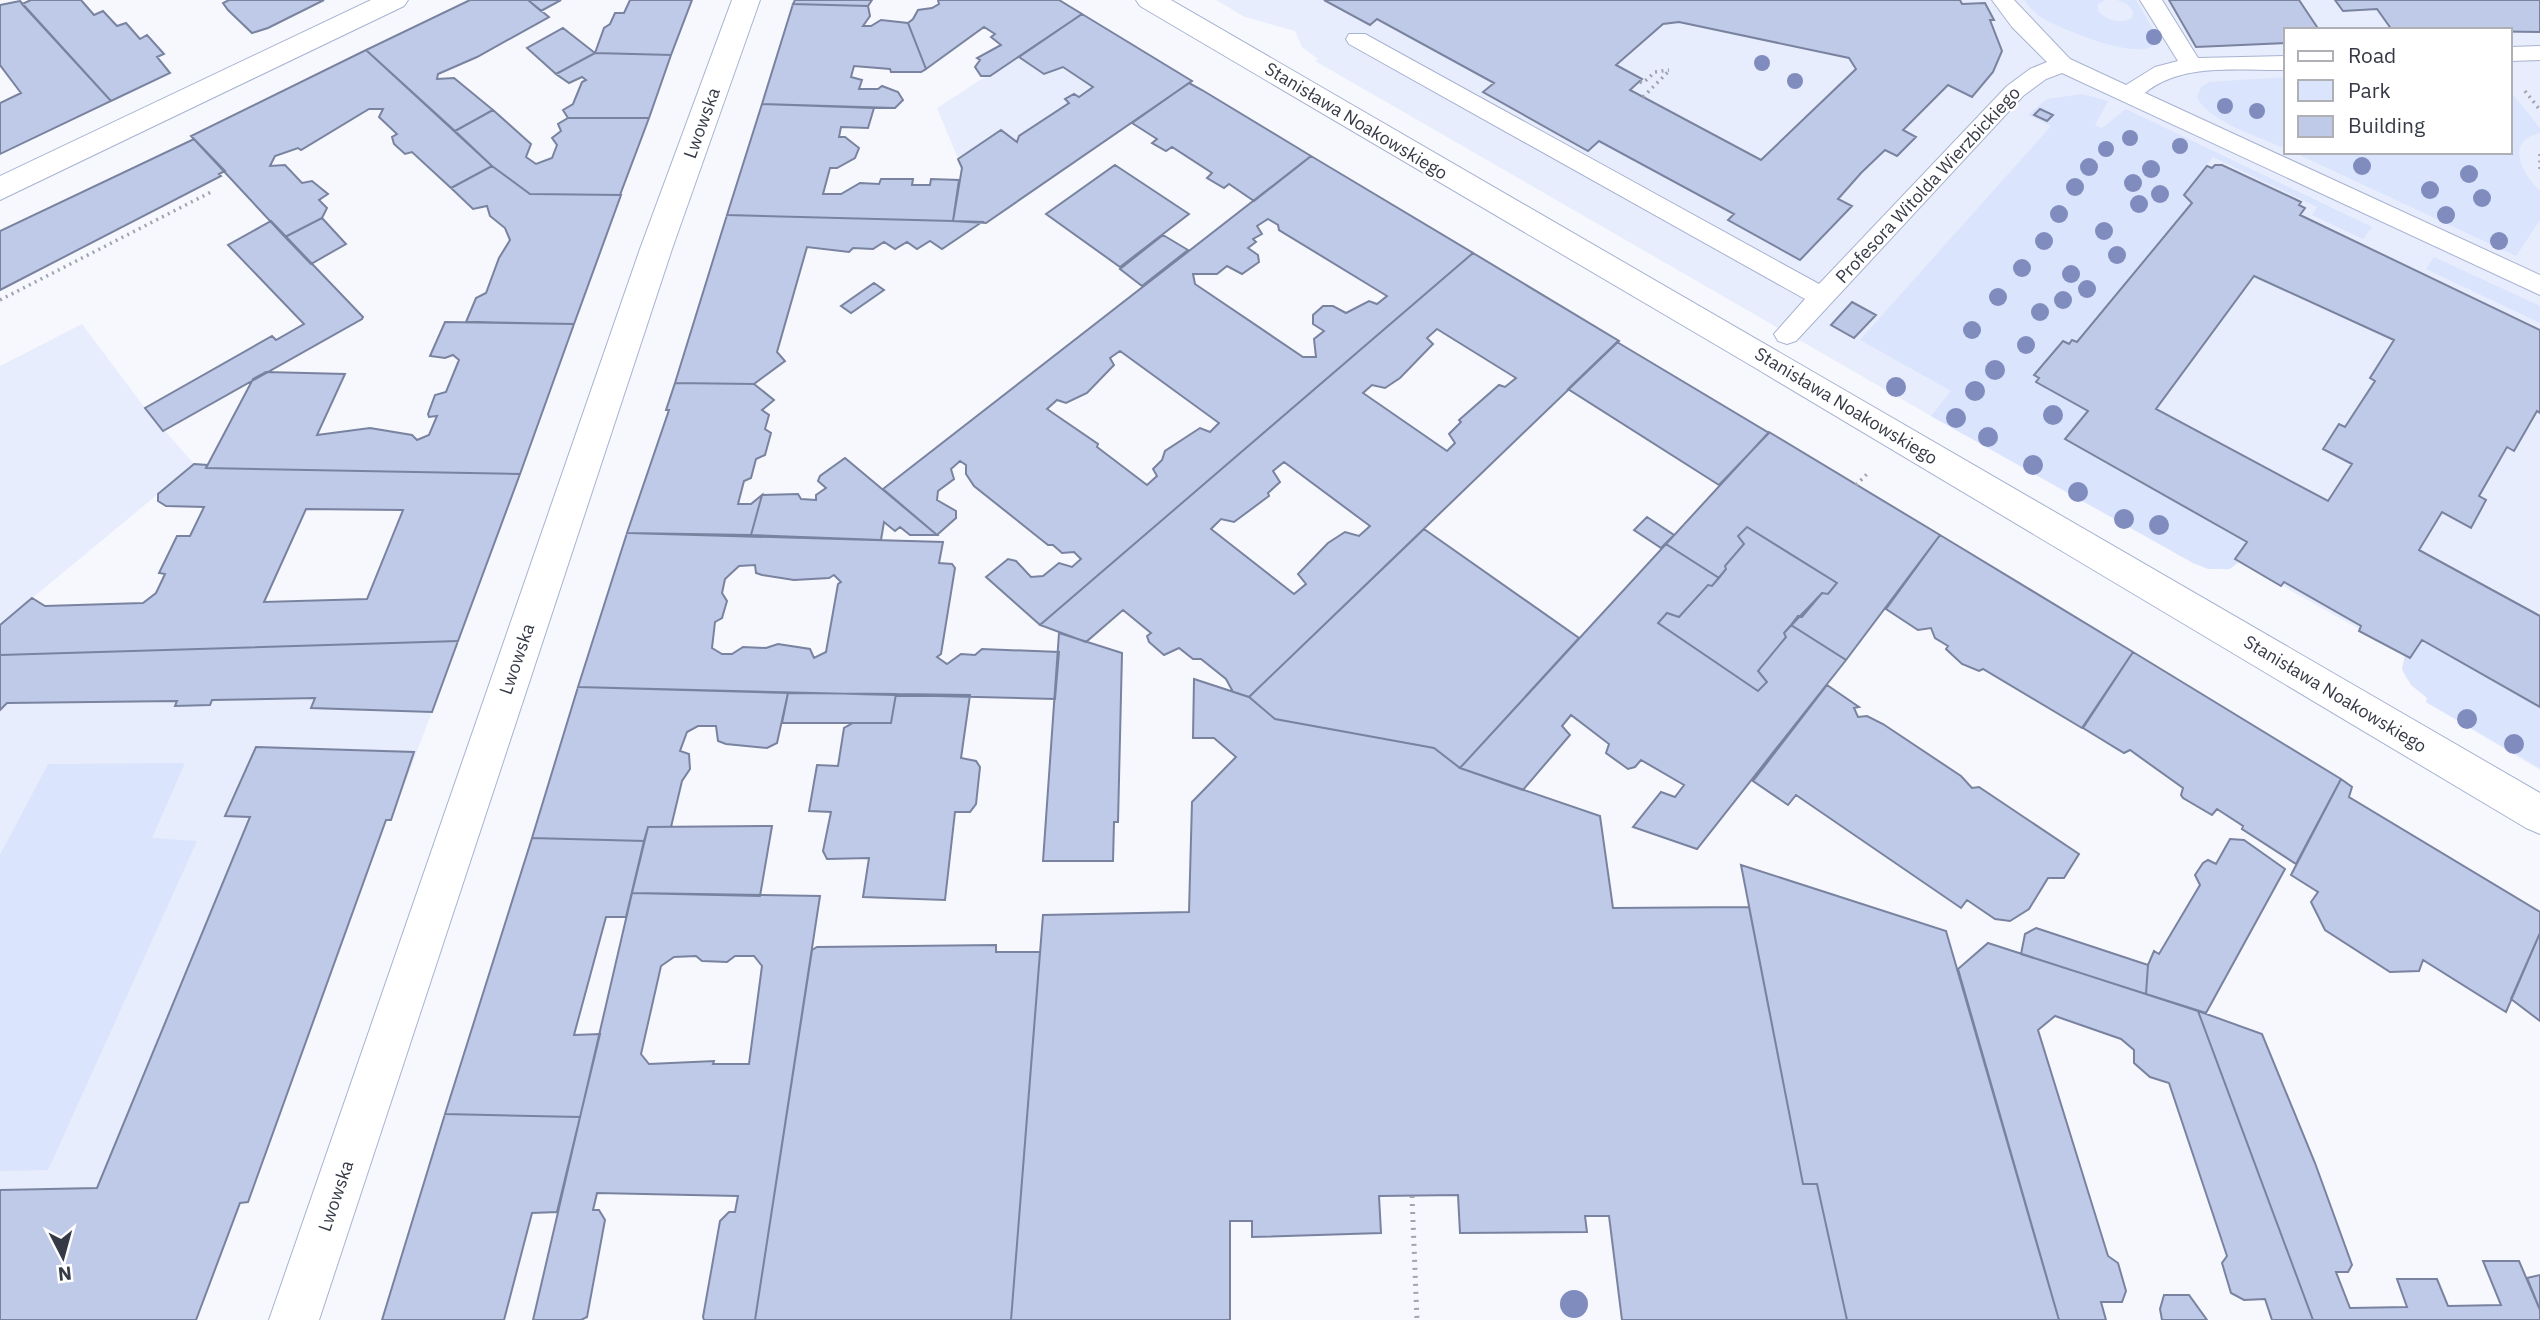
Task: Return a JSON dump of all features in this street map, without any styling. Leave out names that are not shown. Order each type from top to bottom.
[{"type":"street","points":[[0,189],[394,0]]},
{"type":"street","name":"Lwowska","points":[[294,1320],[656,249],[746,0]]},
{"type":"street","name":"Stanisława Noakowskiego","points":[[1150,0],[1764,357],[2540,815]]},
{"type":"lane","points":[[2003,0],[2020,22],[2062,64],[2131,93],[2540,286]]},
{"type":"lane","points":[[2151,0],[2192,66]]},
{"type":"lane","points":[[1357,39],[1823,297]]},
{"type":"lane","points":[[2512,54],[2540,53]]},
{"type":"lane","points":[[2131,93],[2140,83],[2158,73],[2192,66],[2284,63]]},
{"type":"lane","name":"Profesora Witolda Wierzbickiego","points":[[1787,334],[2015,91],[2038,74],[2062,64]]},
{"type":"path","points":[[1640,82],[1643,83],[1655,72],[1670,70],[1643,97]]},
{"type":"path","points":[[2540,154],[2540,169]]},
{"type":"path","points":[[0,300],[213,191]]},
{"type":"path","points":[[1856,485],[1868,473]]},
{"type":"path","points":[[1412,1196],[1417,1320]]},
{"type":"shaded area","points":[[1216,0],[2540,0],[2540,770],[2426,702],[2427,698],[2406,678],[2402,669],[2405,655],[2240,562],[2226,570],[2193,563],[1931,416],[1315,61],[1318,59],[1302,47],[1295,31],[1245,17]]},
{"type":"shaded area","points":[[1082,14],[1192,81],[986,223],[953,221],[962,168],[937,108]]},
{"type":"shaded area","points":[[82,324],[145,408],[194,464],[0,625],[0,366]]},
{"type":"shaded area","points":[[0,655],[432,712],[391,820],[386,820],[248,1202],[240,1203],[0,1320]]},
{"type":"green space","points":[[2024,0],[2105,0],[2098,4],[2098,11],[2105,17],[2118,21],[2132,18],[2133,11],[2127,4],[2117,0],[2136,0],[2157,36],[2156,43],[2148,48],[2135,49],[2102,43],[2044,19]]},
{"type":"green space","points":[[2284,77],[2284,148],[2212,114],[2197,97],[2201,87],[2209,82]]},
{"type":"green space","points":[[2512,93],[2540,128],[2540,133],[2529,137],[2519,150],[2527,176],[2540,191],[2540,220],[2516,256],[2297,154],[2512,154]]},
{"type":"green space","points":[[2082,94],[2108,101],[2095,125],[2102,128],[2126,109],[2372,227],[2363,239],[2312,215],[2317,207],[2213,157],[2184,194],[2192,203],[2077,342],[2072,340],[2069,344],[2063,341],[2035,375],[2039,378],[2036,382],[2088,411],[2066,439],[2247,542],[2236,558],[2240,561],[2230,569],[2208,569],[2193,563],[1931,416],[1951,391],[1860,340],[2051,126],[2028,115],[2047,99]]},
{"type":"green space","points":[[2434,257],[2540,306],[2540,323],[2426,269]]},
{"type":"green space","points":[[2422,640],[2540,707],[2540,768],[2426,702],[2427,698],[2411,685],[2402,669],[2405,655]]},
{"type":"green space","points":[[185,763],[152,838],[197,841],[48,1170],[0,1171],[0,855],[48,764]]},
{"type":"building","points":[[31,0],[81,0],[94,15],[103,11],[117,26],[126,23],[140,39],[147,35],[164,54],[157,57],[170,73],[111,101],[22,4]]},
{"type":"building","points":[[229,0],[324,0],[268,28],[252,33],[223,3]]},
{"type":"building","points":[[470,0],[528,0],[549,17],[477,57],[438,74],[437,79],[454,78],[493,110],[455,131],[366,50]]},
{"type":"building","points":[[528,0],[561,0],[541,11]]},
{"type":"building","points":[[630,0],[692,0],[671,55],[595,53],[604,28],[610,24],[615,13],[624,13]]},
{"type":"building","points":[[795,0],[872,0],[868,6],[793,4]]},
{"type":"building","points":[[938,0],[1059,0],[1082,14],[990,76],[981,76],[975,67],[980,60],[977,58],[1001,45],[991,37],[995,34],[984,27],[926,69],[908,23],[918,10],[932,8],[939,4]]},
{"type":"building","points":[[1324,0],[1960,0],[1962,4],[1985,3],[1994,20],[1990,20],[2002,51],[1993,72],[1972,97],[1948,85],[1903,130],[1916,137],[1897,156],[1885,150],[1861,173],[1838,199],[1852,206],[1800,260],[1728,220],[1734,214],[1599,141],[1588,151],[1483,92],[1494,83],[1377,19],[1370,25]],"holes":[[[1679,22],[1849,58],[1856,69],[1761,160],[1630,90],[1642,79],[1616,65],[1663,24]]]},
{"type":"building","points":[[2169,0],[2299,0],[2318,28],[2284,28],[2284,43],[2196,47]]},
{"type":"building","points":[[2335,0],[2540,0],[2540,32],[2512,32],[2512,28],[2391,28],[2377,9],[2343,11]]},
{"type":"building","points":[[20,1],[111,101],[0,154],[0,103],[21,93],[0,65],[0,5]]},
{"type":"building","points":[[793,4],[868,6],[870,16],[863,26],[871,26],[881,20],[908,23],[926,69],[921,72],[891,72],[890,69],[854,66],[851,77],[862,80],[859,89],[878,89],[882,86],[898,92],[903,100],[895,108],[762,104]]},
{"type":"building","points":[[1082,14],[1192,81],[986,223],[953,221],[962,168],[958,159],[1001,130],[1017,142],[1019,136],[1069,103],[1065,99],[1074,94],[1079,97],[1093,87],[1063,67],[1044,74],[1019,57]]},
{"type":"building","points":[[563,28],[595,53],[556,74],[527,48]]},
{"type":"building","points":[[366,50],[492,166],[451,188],[412,152],[405,154],[394,144],[392,137],[397,134],[379,117],[383,109],[369,109],[301,150],[298,148],[275,156],[270,166],[285,165],[302,183],[312,181],[328,194],[319,200],[327,208],[322,218],[285,237],[191,136]]},
{"type":"building","points":[[595,53],[671,55],[649,118],[568,118],[563,110],[573,104],[582,82],[586,80],[582,77],[569,83],[556,74]]},
{"type":"building","points":[[1189,83],[1311,156],[1254,201],[1229,184],[1224,188],[1207,178],[1212,173],[1172,147],[1166,151],[1152,143],[1157,139],[1132,123]]},
{"type":"building","points":[[762,104],[874,108],[868,128],[841,127],[839,137],[845,137],[859,148],[855,158],[837,168],[830,168],[823,194],[841,194],[860,183],[879,184],[881,179],[913,179],[912,185],[930,185],[931,179],[959,180],[953,221],[727,215]]},
{"type":"building","points":[[2040,109],[2053,115],[2047,121],[2034,115]]},
{"type":"building","points":[[493,110],[531,144],[526,157],[536,164],[552,158],[557,145],[552,138],[561,131],[558,124],[568,118],[649,118],[620,195],[530,194],[492,166],[455,131]]},
{"type":"building","points":[[194,139],[225,171],[219,174],[221,176],[0,290],[0,231]]},
{"type":"building","points":[[1311,156],[1473,253],[1040,625],[986,577],[1008,559],[1016,561],[1031,577],[1043,576],[1059,563],[1072,567],[1081,559],[1074,552],[1062,553],[1053,545],[1048,545],[974,486],[966,474],[966,465],[960,461],[951,469],[954,479],[938,491],[937,500],[956,511],[956,518],[937,535],[883,489]],"holes":[[[1268,219],[1278,225],[1279,230],[1387,296],[1377,304],[1369,301],[1346,313],[1333,306],[1323,306],[1313,315],[1313,324],[1324,331],[1314,339],[1316,357],[1303,357],[1195,284],[1193,274],[1217,274],[1227,266],[1242,274],[1259,262],[1258,255],[1248,248],[1256,242],[1253,239],[1262,234],[1257,226]],[[1120,351],[1219,423],[1210,432],[1200,428],[1165,451],[1162,460],[1153,469],[1157,476],[1147,485],[1097,447],[1098,444],[1047,409],[1057,400],[1066,403],[1087,393],[1114,365],[1110,358]]]},
{"type":"building","points":[[1115,165],[1189,214],[1120,267],[1046,214]]},
{"type":"building","points":[[2222,165],[2301,202],[2299,205],[2305,208],[2300,215],[2540,330],[2540,413],[2537,411],[2514,451],[2507,447],[2479,496],[2486,500],[2471,528],[2442,512],[2419,550],[2540,616],[2540,707],[2422,640],[2410,658],[2359,631],[2361,626],[2284,582],[2281,586],[2235,559],[2247,542],[2065,439],[2088,411],[2036,382],[2039,378],[2034,375],[2063,341],[2069,344],[2072,340],[2077,342],[2192,203],[2184,195],[2207,166],[2212,168]],"holes":[[[2254,276],[2394,340],[2370,378],[2375,381],[2345,427],[2339,424],[2323,449],[2352,464],[2328,501],[2156,409]]]},
{"type":"building","points":[[492,166],[530,194],[621,195],[574,324],[466,322],[476,298],[486,293],[499,258],[510,240],[505,228],[490,216],[487,206],[473,209],[451,188]]},
{"type":"building","points":[[727,215],[982,222],[942,249],[930,241],[917,249],[907,242],[895,249],[884,242],[873,249],[853,248],[849,252],[807,247],[777,352],[785,361],[754,384],[675,383]]},
{"type":"building","points":[[322,218],[346,244],[311,264],[285,237]]},
{"type":"building","points":[[271,221],[362,319],[163,431],[145,408],[272,336],[276,340],[304,324],[228,245]]},
{"type":"building","points":[[1163,235],[1188,250],[1142,286],[1120,269]]},
{"type":"building","points":[[1473,253],[1619,341],[1249,697],[1233,692],[1226,679],[1201,659],[1193,659],[1179,648],[1164,655],[1149,642],[1147,636],[1151,633],[1123,610],[1086,642],[1040,625]],"holes":[[[1437,329],[1516,378],[1505,387],[1499,385],[1459,420],[1461,422],[1449,434],[1455,443],[1447,451],[1363,393],[1372,385],[1385,388],[1400,378],[1433,344],[1427,338]],[[1284,462],[1370,526],[1359,536],[1345,532],[1328,543],[1298,574],[1306,584],[1294,594],[1211,529],[1221,519],[1234,522],[1269,496],[1268,493],[1280,482],[1273,471]]]},
{"type":"building","points":[[874,283],[884,290],[851,313],[841,306]]},
{"type":"building","points":[[1852,302],[1876,315],[1854,338],[1831,325]]},
{"type":"building","points":[[445,322],[574,324],[520,474],[206,468],[253,379],[266,372],[345,374],[317,435],[370,428],[412,435],[417,440],[429,435],[437,416],[429,417],[428,414],[435,395],[446,392],[459,360],[453,355],[445,358],[430,356]]},
{"type":"building","points":[[1617,342],[1769,433],[1719,485],[1568,389]]},
{"type":"building","points":[[675,383],[754,384],[774,400],[762,410],[769,415],[765,429],[771,433],[765,455],[756,459],[751,478],[744,481],[738,504],[751,504],[762,495],[751,535],[627,533],[669,410],[666,410]]},
{"type":"building","points":[[1769,432],[1940,535],[1846,660],[1791,625],[1798,616],[1802,617],[1822,593],[1828,594],[1837,583],[1747,527],[1738,536],[1744,544],[1725,566],[1726,569],[1719,578],[1666,544]]},
{"type":"building","points":[[845,458],[937,535],[910,535],[900,527],[895,531],[884,522],[881,540],[751,535],[762,495],[798,494],[801,499],[816,500],[816,495],[826,488],[818,481],[820,476]]},
{"type":"building","points":[[194,464],[207,465],[206,468],[520,474],[458,641],[0,655],[0,625],[32,598],[45,606],[143,603],[156,593],[165,574],[159,573],[177,536],[190,536],[204,507],[166,506],[158,501],[158,494]],"holes":[[[306,509],[403,510],[367,599],[264,602]]]},
{"type":"building","points":[[1647,517],[1674,535],[1661,548],[1634,530]]},
{"type":"building","points":[[1747,527],[1837,583],[1828,594],[1822,593],[1784,633],[1786,637],[1758,671],[1767,682],[1758,691],[1658,623],[1667,613],[1679,617],[1708,585],[1712,586],[1744,544],[1738,536]]},
{"type":"building","points":[[1424,529],[1579,638],[1460,768],[1434,748],[1275,719],[1249,697]]},
{"type":"building","points":[[627,533],[943,542],[939,563],[952,564],[955,568],[941,654],[937,657],[947,664],[961,654],[975,655],[982,649],[1059,652],[1055,699],[578,687]],"holes":[[[755,565],[756,573],[794,580],[829,578],[834,575],[841,582],[838,584],[826,652],[814,658],[810,649],[778,644],[766,648],[743,647],[732,654],[722,654],[712,648],[715,622],[722,618],[727,601],[722,593],[725,579],[739,566]]]},
{"type":"building","points":[[1940,535],[2133,652],[2082,728],[1983,669],[1979,671],[1962,664],[1946,649],[1948,646],[1935,638],[1931,628],[1918,630],[1886,609]]},
{"type":"building","points":[[1666,544],[1719,578],[1712,586],[1708,585],[1679,617],[1667,613],[1658,623],[1758,691],[1767,682],[1758,671],[1786,637],[1784,633],[1791,625],[1846,660],[1697,849],[1633,827],[1661,792],[1675,797],[1684,785],[1641,760],[1635,767],[1628,769],[1606,753],[1609,744],[1571,715],[1562,726],[1570,735],[1523,790],[1460,768]]},
{"type":"building","points":[[1059,633],[1122,653],[1118,822],[1114,822],[1113,861],[1043,861]]},
{"type":"building","points":[[458,641],[432,712],[311,708],[315,698],[212,700],[210,705],[175,706],[177,701],[7,703],[0,710],[0,655]]},
{"type":"building","points":[[2133,652],[2341,779],[2296,864],[2242,829],[2243,826],[2217,809],[2212,815],[2183,798],[2183,788],[2130,750],[2124,753],[2083,728]]},
{"type":"building","points":[[1194,679],[1249,697],[1275,719],[1434,748],[1460,768],[1600,816],[1613,908],[1749,907],[1803,1184],[1817,1184],[1847,1320],[1622,1320],[1609,1216],[1585,1216],[1587,1232],[1460,1233],[1458,1195],[1379,1196],[1381,1233],[1252,1237],[1252,1221],[1230,1221],[1230,1320],[1011,1320],[1043,915],[1189,912],[1192,802],[1236,757],[1214,738],[1193,738]]},
{"type":"building","points":[[1827,685],[1859,707],[1854,708],[1858,717],[1867,716],[1883,724],[1961,776],[1972,788],[1979,787],[2079,854],[2064,878],[2048,878],[2029,909],[2010,921],[1995,919],[1967,900],[1961,908],[1796,795],[1788,805],[1753,781]]},
{"type":"building","points":[[578,687],[788,693],[777,743],[767,748],[718,741],[716,726],[698,726],[687,732],[680,751],[689,754],[690,769],[682,781],[671,827],[648,827],[644,841],[532,838]]},
{"type":"building","points":[[788,693],[896,694],[891,723],[782,723]]},
{"type":"building","points":[[896,694],[970,695],[961,758],[976,761],[980,767],[976,804],[970,812],[955,812],[945,900],[863,897],[869,858],[827,859],[823,851],[831,812],[809,811],[817,765],[838,766],[844,728],[853,723],[891,723]]},
{"type":"building","points":[[256,747],[414,752],[391,820],[386,820],[248,1202],[240,1203],[196,1320],[0,1320],[0,1190],[97,1188],[250,817],[225,816]]},
{"type":"building","points":[[2341,779],[2352,787],[2349,797],[2540,912],[2540,933],[2506,1012],[2423,960],[2419,971],[2390,972],[2325,930],[2311,902],[2318,892],[2291,875]]},
{"type":"building","points":[[772,826],[760,896],[632,893],[648,827]]},
{"type":"building","points":[[532,838],[644,841],[626,917],[606,917],[574,1035],[600,1034],[580,1117],[445,1114]]},
{"type":"building","points":[[2230,839],[2244,840],[2285,869],[2206,1013],[2146,994],[2148,965],[2154,951],[2159,954],[2200,885],[2195,875],[2208,860],[2216,864]]},
{"type":"building","points":[[1741,865],[1946,931],[2059,1320],[1847,1320],[1817,1184],[1803,1184]]},
{"type":"building","points":[[632,893],[820,896],[755,1320],[704,1320],[703,1317],[720,1221],[729,1212],[735,1212],[738,1196],[597,1193],[593,1210],[599,1210],[605,1220],[587,1317],[581,1320],[533,1320]],"holes":[[[696,956],[702,961],[727,962],[735,956],[754,956],[762,966],[749,1064],[713,1064],[714,1061],[649,1064],[641,1054],[661,966],[674,957]]]},
{"type":"building","points":[[2036,928],[2148,965],[2146,994],[2021,954],[2025,934]]},
{"type":"building","points":[[2540,933],[2540,1021],[2511,999]]},
{"type":"building","points":[[1988,943],[2198,1011],[2313,1320],[2272,1320],[2265,1299],[2244,1300],[2231,1293],[2222,1263],[2227,1256],[2169,1083],[2150,1077],[2134,1063],[2134,1050],[2121,1039],[2055,1016],[2038,1030],[2108,1256],[2118,1263],[2126,1291],[2122,1302],[2101,1302],[2106,1320],[2059,1320],[1958,969]]},
{"type":"building","points":[[996,945],[996,952],[1040,952],[1011,1320],[755,1320],[812,950],[817,947]]},
{"type":"building","points":[[2198,1011],[2262,1034],[2315,1163],[2352,1265],[2348,1272],[2336,1272],[2350,1308],[2407,1307],[2397,1279],[2437,1279],[2448,1306],[2501,1305],[2483,1261],[2519,1261],[2540,1310],[2540,1320],[2313,1320]]},
{"type":"building","points":[[445,1114],[580,1117],[557,1212],[532,1213],[504,1320],[382,1320]]},
{"type":"building","points":[[2540,1275],[2540,1310],[2527,1278]]},
{"type":"building","points":[[2164,1295],[2189,1295],[2207,1320],[2162,1320],[2160,1309]]}]
